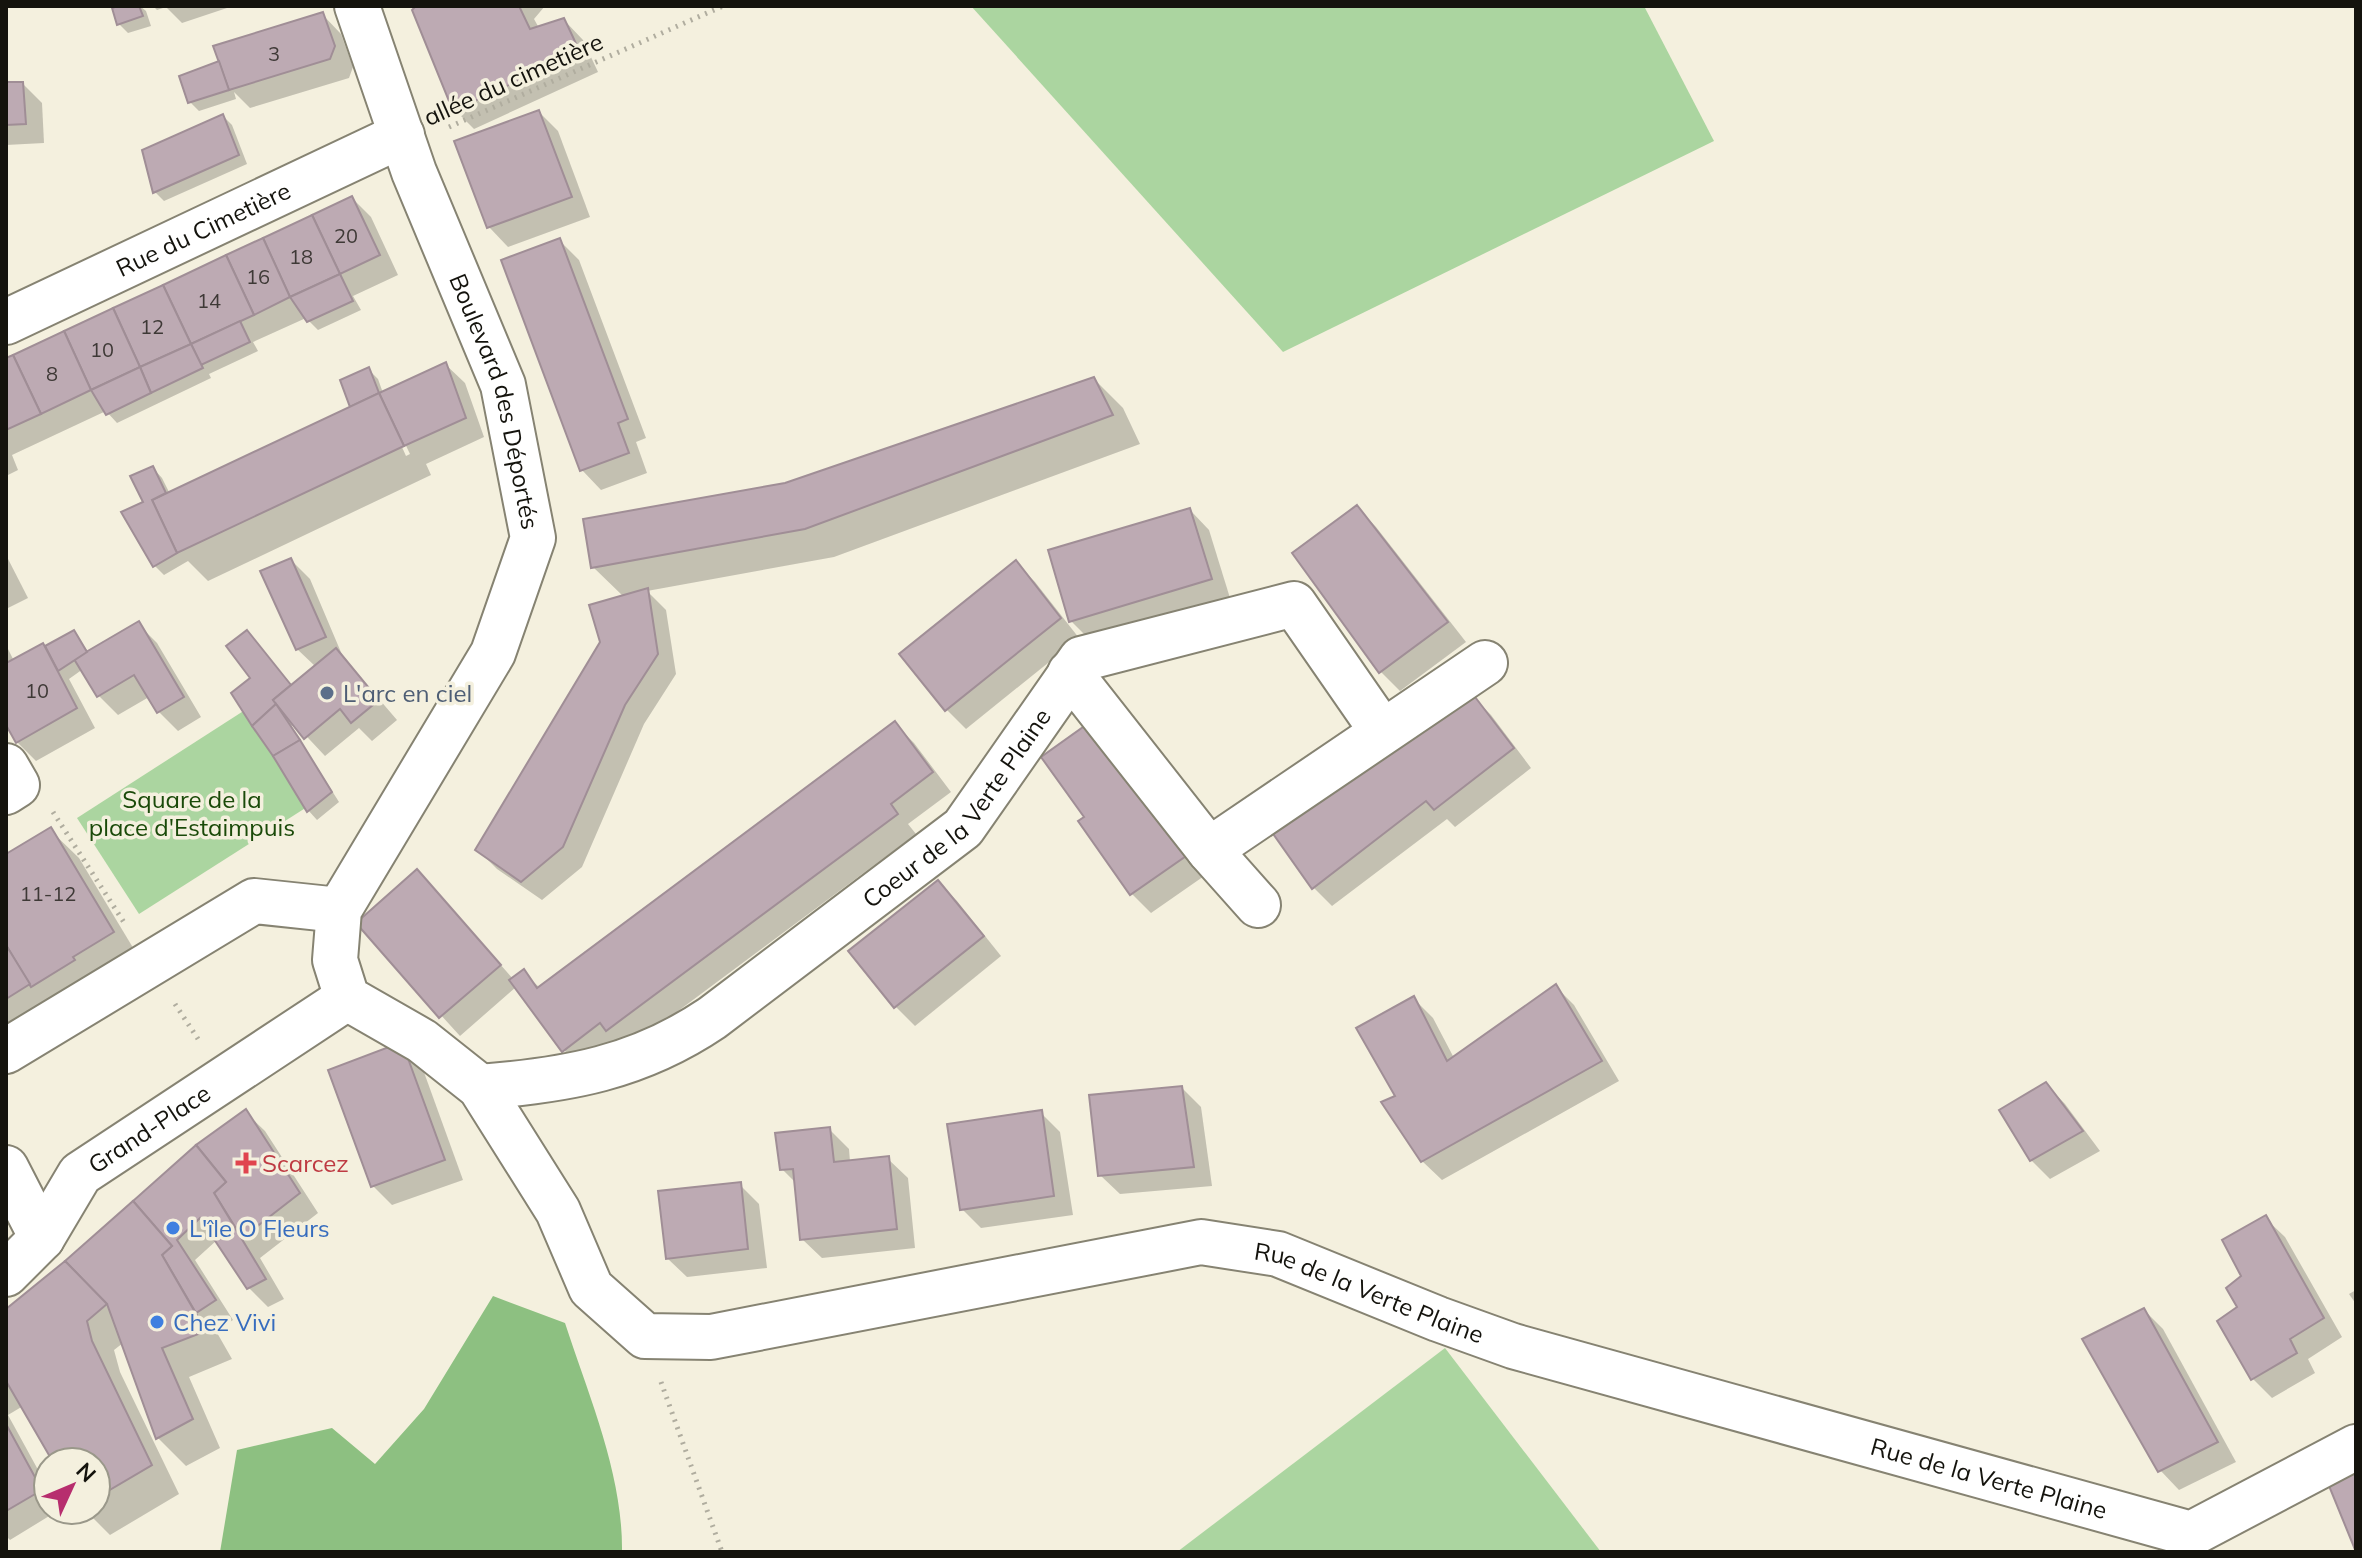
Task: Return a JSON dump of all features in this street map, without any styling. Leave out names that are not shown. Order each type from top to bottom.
[{"type":"street","name":"Boulevard des Déportés","points":[[339,910],[493,653],[533,538],[503,385],[404,141],[357,6]]},
{"type":"street","name":"Rue du Cimetière","points":[[6,322],[404,141]]},
{"type":"street","name":"Coeur de la Verte Plaine","points":[[480,1087],[592,1073],[683,1038],[712,1018],[963,828],[1081,659],[1294,604],[1382,731]]},
{"type":"street","points":[[1209,850],[1485,663]]},
{"type":"street","points":[[1070,673],[1209,850],[1258,905]]},
{"type":"street","points":[[6,766],[17,785],[6,792]]},
{"type":"street","points":[[6,1051],[254,901],[339,910],[335,960],[347,998],[422,1041],[480,1087],[558,1211],[591,1288],[645,1336]]},
{"type":"street","name":"Grand-Place","points":[[6,1274],[42,1238],[80,1174],[347,998]]},
{"type":"street","points":[[6,1168],[42,1238]]},
{"type":"street","name":"Rue de la Verte Plaine","points":[[645,1336],[711,1337],[1201,1242],[1278,1254],[1513,1346],[2208,1543],[2356,1447]]},
{"type":"path","name":"allée du cimetière","points":[[404,141],[723,6]]},
{"type":"path","points":[[645,1336],[722,1552]]},
{"type":"green space","points":[[971,6],[1644,6],[1714,141],[1283,352]]},
{"type":"green space","name":"Square de la place d'Estaimpuis","points":[[245,710],[307,807],[139,914],[77,818]]},
{"type":"green space","points":[[493,1296],[565,1323],[611,1465],[621,1523],[622,1552],[220,1552],[237,1450],[332,1428],[375,1464],[424,1409]]},
{"type":"green space","points":[[1445,1348],[1601,1552],[1177,1552]]},
{"type":"building","points":[[139,6],[143,16],[117,25],[112,8]]},
{"type":"building","points":[[416,6],[519,6],[530,29],[564,18],[580,52],[453,111],[412,10]]},
{"type":"building","points":[[323,12],[335,46],[330,59],[229,90],[213,46]]},
{"type":"building","points":[[219,61],[229,90],[188,103],[179,76]]},
{"type":"building","points":[[6,82],[23,82],[26,124],[6,125]]},
{"type":"building","points":[[539,110],[572,197],[487,228],[454,141]]},
{"type":"building","points":[[223,114],[239,155],[153,193],[142,150]]},
{"type":"building","points":[[352,196],[380,255],[340,274],[312,215]]},
{"type":"building","points":[[312,215],[340,274],[290,297],[263,238]]},
{"type":"building","points":[[263,238],[290,297],[254,315],[226,255]]},
{"type":"building","points":[[560,238],[628,419],[618,423],[629,453],[580,471],[501,260]]},
{"type":"building","points":[[226,255],[254,315],[191,344],[163,285]]},
{"type":"building","points":[[340,274],[353,301],[307,322],[290,297]]},
{"type":"building","points":[[163,285],[191,344],[140,367],[113,308]]},
{"type":"building","points":[[113,308],[140,367],[91,390],[64,331]]},
{"type":"building","points":[[240,321],[250,342],[201,365],[191,344]]},
{"type":"building","points":[[64,331],[91,390],[41,414],[13,355]]},
{"type":"building","points":[[191,344],[203,368],[151,393],[140,367]]},
{"type":"building","points":[[13,355],[41,414],[6,430],[6,358]]},
{"type":"building","points":[[446,362],[466,418],[404,446],[379,393]]},
{"type":"building","points":[[140,367],[151,393],[106,415],[91,390]]},
{"type":"building","points":[[369,367],[379,393],[350,407],[340,380]]},
{"type":"building","points":[[1094,377],[1113,415],[805,529],[591,568],[583,519],[785,483]]},
{"type":"building","points":[[379,393],[404,446],[177,553],[152,500]]},
{"type":"building","points":[[153,466],[166,493],[152,500],[177,553],[153,567],[121,512],[143,502],[130,476]]},
{"type":"building","points":[[1357,505],[1448,622],[1379,673],[1292,553]]},
{"type":"building","points":[[1190,508],[1212,579],[1069,622],[1048,550]]},
{"type":"building","points":[[291,558],[326,637],[296,650],[260,571]]},
{"type":"building","points":[[1016,560],[1061,618],[945,711],[899,654]]},
{"type":"building","points":[[648,588],[658,654],[625,705],[563,847],[521,882],[475,850],[600,642],[589,605]]},
{"type":"building","points":[[139,621],[184,697],[157,713],[134,675],[97,697],[74,659]]},
{"type":"building","points":[[74,630],[87,652],[58,671],[45,646]]},
{"type":"building","points":[[247,630],[291,685],[273,700],[276,704],[252,726],[231,693],[250,678],[226,646]]},
{"type":"building","points":[[43,643],[77,708],[16,743],[6,725],[6,663]]},
{"type":"building","name":"L'arc en ciel","points":[[336,648],[379,700],[351,723],[340,709],[304,739],[273,700]]},
{"type":"building","points":[[1472,693],[1514,748],[1434,810],[1426,801],[1312,889],[1269,828]]},
{"type":"building","points":[[276,704],[300,740],[273,756],[252,726]]},
{"type":"building","points":[[1093,720],[1189,854],[1130,895],[1078,821],[1084,817],[1041,757]]},
{"type":"building","points":[[895,721],[933,772],[891,804],[898,814],[606,1031],[600,1023],[562,1052],[509,980],[524,969],[537,988]]},
{"type":"building","points":[[300,740],[332,792],[307,812],[273,756]]},
{"type":"building","points":[[51,827],[114,932],[31,987],[6,945],[6,854]]},
{"type":"building","points":[[417,869],[501,965],[439,1018],[356,923]]},
{"type":"building","points":[[938,880],[984,936],[894,1008],[848,951]]},
{"type":"building","points":[[6,945],[30,984],[6,999]]},
{"type":"building","points":[[1556,984],[1602,1061],[1421,1162],[1381,1102],[1395,1096],[1356,1028],[1414,996],[1447,1061]]},
{"type":"building","points":[[402,1042],[445,1160],[371,1187],[328,1070]]},
{"type":"building","points":[[2046,1082],[2083,1131],[2030,1161],[1999,1110]]},
{"type":"building","points":[[1182,1086],[1194,1167],[1098,1176],[1089,1095]]},
{"type":"building","name":"Scarcez","points":[[246,1109],[300,1193],[242,1238],[214,1193],[226,1182],[196,1145]]},
{"type":"building","points":[[1042,1110],[1054,1196],[960,1210],[947,1124]]},
{"type":"building","points":[[830,1127],[834,1162],[889,1156],[897,1229],[800,1240],[793,1169],[780,1170],[775,1133]]},
{"type":"building","name":"L'île O Fleurs","points":[[196,1145],[226,1182],[214,1193],[266,1279],[247,1289],[200,1218],[177,1240],[216,1300],[196,1313],[162,1255],[172,1246],[133,1201]]},
{"type":"building","points":[[741,1182],[748,1249],[666,1259],[658,1191]]},
{"type":"building","name":"Chez Vivi","points":[[133,1201],[172,1246],[162,1255],[206,1331],[162,1348],[193,1419],[156,1439],[107,1304],[65,1261]]},
{"type":"building","points":[[2266,1215],[2324,1318],[2290,1339],[2297,1353],[2251,1380],[2217,1321],[2237,1307],[2226,1288],[2241,1276],[2222,1240]]},
{"type":"building","points":[[65,1261],[107,1304],[87,1321],[92,1341],[152,1465],[112,1489],[112,1446],[44,1446],[6,1381],[6,1309]]},
{"type":"building","points":[[2144,1308],[2218,1442],[2158,1472],[2082,1339]]},
{"type":"building","points":[[6,1424],[32,1472],[32,1496],[6,1511]]},
{"type":"building","points":[[2356,1465],[2356,1552],[2327,1481]]},
{"type":"place","name":"L'arc en ciel","points":[[327,693]]},
{"type":"place","name":"Scarcez","points":[[246,1163]]},
{"type":"place","name":"L'île O Fleurs","points":[[173,1228]]},
{"type":"place","name":"Chez Vivi","points":[[157,1322]]}]
